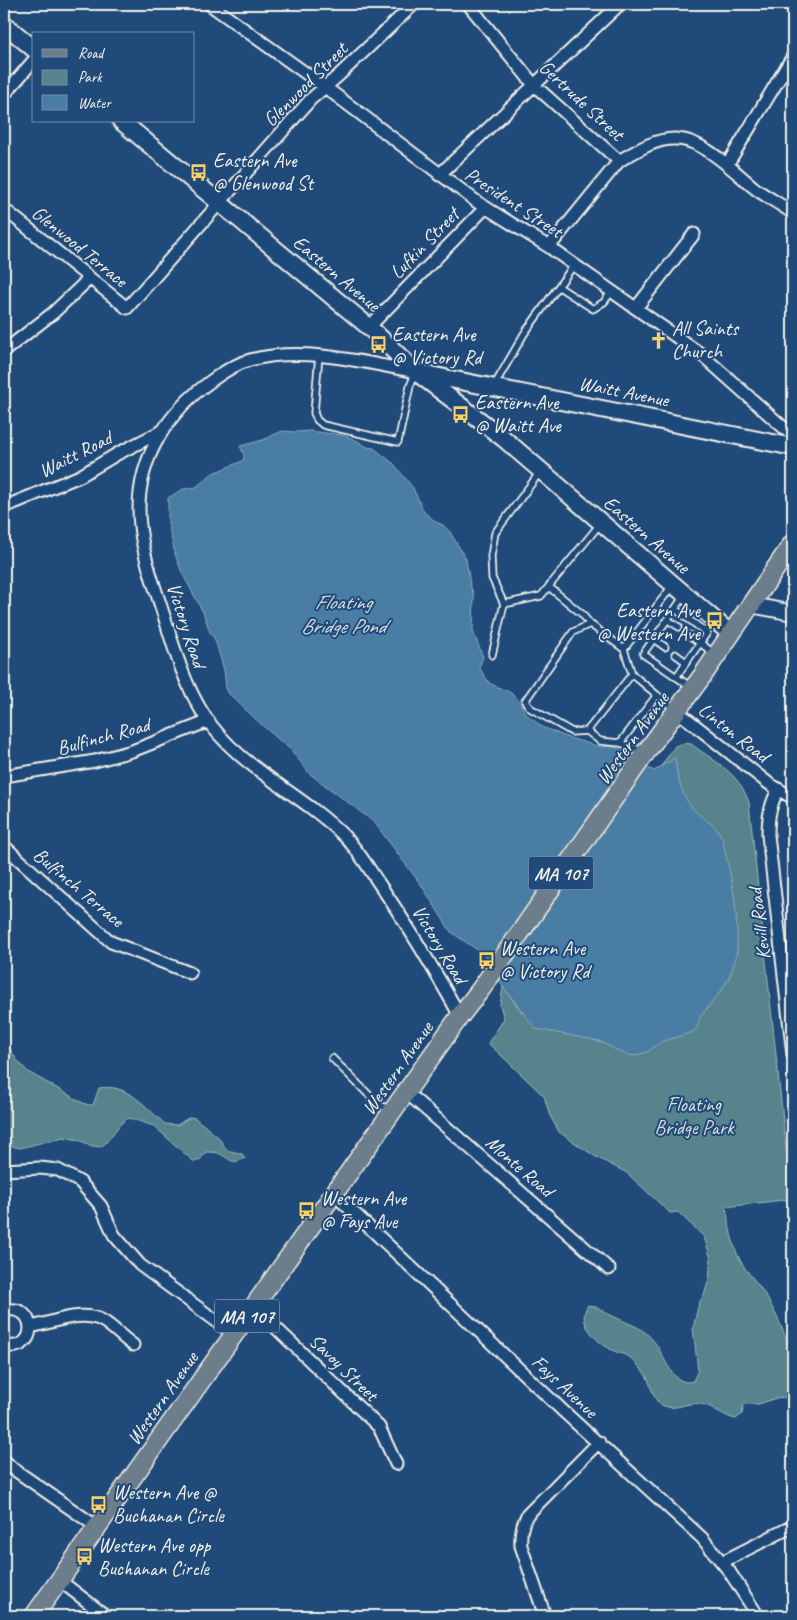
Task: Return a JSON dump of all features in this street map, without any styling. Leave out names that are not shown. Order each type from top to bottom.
[{"type":"main road","points":[[4,24],[32,47]]},
{"type":"main road","name":"Eastern Avenue","points":[[122,122],[369,327],[416,372],[503,438],[731,634]]},
{"type":"main road","name":"Waitt Avenue","points":[[416,372],[793,447]]},
{"type":"main road","name":"Western Avenue","points":[[34,1616],[392,1111],[481,989],[644,755],[693,689],[793,543]]},
{"type":"street","name":"President Street","points":[[209,4],[325,87],[485,208],[549,247],[702,355],[793,436]]},
{"type":"street","name":"Glenwood Street","points":[[127,308],[311,99],[414,4]]},
{"type":"street","name":"Gertrude Street","points":[[468,4],[534,85],[619,160],[549,247]]},
{"type":"street","points":[[439,175],[620,4]]},
{"type":"street","points":[[727,165],[793,56]]},
{"type":"street","points":[[4,95],[32,62]]},
{"type":"street","points":[[619,160],[651,144],[666,139],[678,138],[702,148],[759,191],[793,213]]},
{"type":"street","name":"Lufkin Street","points":[[369,327],[485,208]]},
{"type":"street","name":"Glenwood Terrace","points":[[9,213],[127,308]]},
{"type":"street","points":[[636,308],[694,234]]},
{"type":"street","points":[[4,351],[53,313],[90,278]]},
{"type":"street","name":"Victory Road","points":[[416,372],[319,355],[272,356],[232,366],[194,393],[166,424],[147,462],[141,486],[139,510],[141,537],[148,564],[178,659],[191,691],[209,721],[222,738],[239,754],[315,810],[346,838],[359,853],[392,901],[460,1016]]},
{"type":"street","name":"Waitt Road","points":[[4,507],[80,476],[162,431]]},
{"type":"street","points":[[751,605],[793,613]]},
{"type":"street","name":"Linton Road","points":[[677,711],[778,790],[793,798]]},
{"type":"street","name":"Bulfinch Road","points":[[4,776],[95,761],[132,751],[209,721]]},
{"type":"street","name":"Kevill Road","points":[[778,790],[768,817],[768,836],[793,1055]]},
{"type":"street","name":"Bulfinch Terrace","points":[[4,846],[111,942],[190,973]]},
{"type":"street","name":"Monte Road","points":[[406,1092],[609,1269]]},
{"type":"street","points":[[4,1170],[40,1168],[58,1170],[80,1182],[100,1206],[114,1235],[140,1265],[234,1334]]},
{"type":"street","name":"Fays Avenue","points":[[334,1193],[562,1410],[702,1538],[722,1562],[758,1616]]},
{"type":"street","name":"Savoy Street","points":[[253,1306],[379,1427],[396,1464]]},
{"type":"street","points":[[4,1311],[14,1310],[24,1314],[30,1328],[28,1338],[20,1345],[9,1347],[4,1345]]},
{"type":"street","points":[[30,1328],[65,1319],[92,1317],[103,1321],[133,1345]]},
{"type":"street","points":[[545,1616],[521,1546],[520,1534],[522,1525],[527,1514],[599,1442]]},
{"type":"street","points":[[7,1466],[97,1527]]},
{"type":"street","points":[[722,1562],[793,1526]]},
{"type":"street","points":[[59,1580],[106,1616]]},
{"type":"lane","points":[[494,386],[524,334],[574,265]]},
{"type":"lane","points":[[559,287],[593,308],[604,302],[612,292]]},
{"type":"lane","points":[[319,355],[314,413],[317,420],[323,425],[398,442],[410,386],[416,372]]},
{"type":"lane","points":[[492,655],[504,604],[492,578],[491,556],[495,533],[541,470]]},
{"type":"lane","points":[[504,604],[541,596],[602,523]]},
{"type":"lane","points":[[549,587],[582,614],[590,624],[624,649],[632,674],[677,711]]},
{"type":"lane","points":[[679,590],[675,609],[643,654],[693,689]]},
{"type":"lane","points":[[624,649],[679,590]]},
{"type":"lane","points":[[675,609],[706,633],[676,677]]},
{"type":"lane","points":[[668,620],[679,628]]},
{"type":"lane","points":[[590,624],[573,632],[525,700],[530,708],[572,732],[587,731],[600,740],[620,743],[644,755]]},
{"type":"lane","points":[[689,635],[716,655]]},
{"type":"lane","points":[[654,639],[665,647]]},
{"type":"lane","points":[[675,654],[686,662]]},
{"type":"lane","points":[[587,731],[632,674]]},
{"type":"lane","points":[[620,743],[656,695]]},
{"type":"lane","points":[[332,1058],[378,1104],[392,1111]]},
{"type":"green space","name":"Floating Bridge Park","points":[[684,743],[691,744],[733,776],[745,793],[749,803],[786,1148],[793,1172],[793,1181],[790,1184],[791,1199],[726,1207],[735,1249],[774,1312],[789,1346],[793,1369],[792,1384],[786,1397],[776,1398],[759,1404],[744,1404],[742,1414],[736,1419],[696,1403],[673,1407],[660,1404],[647,1377],[634,1361],[604,1346],[593,1336],[587,1327],[584,1316],[588,1305],[638,1327],[647,1333],[659,1348],[674,1375],[686,1382],[693,1381],[698,1370],[693,1328],[699,1303],[704,1295],[709,1279],[711,1259],[704,1237],[678,1212],[670,1213],[627,1173],[596,1157],[559,1132],[550,1116],[544,1096],[488,1043],[504,1019],[500,1005],[503,987],[522,1012],[553,1032],[584,1037],[606,1044],[694,1017],[707,1009],[729,978],[737,951],[653,778],[675,746]]},
{"type":"green space","points":[[4,1038],[16,1059],[28,1072],[83,1103],[93,1105],[99,1088],[119,1089],[143,1104],[165,1124],[177,1125],[190,1117],[195,1118],[218,1137],[227,1150],[242,1154],[245,1158],[233,1161],[218,1153],[206,1152],[199,1161],[193,1161],[154,1126],[129,1118],[122,1123],[101,1147],[64,1137],[20,1148],[4,1144]]},
{"type":"water","name":"Floating Bridge Pond","points":[[282,431],[310,431],[342,435],[356,440],[367,447],[374,448],[394,464],[413,488],[424,512],[450,532],[466,559],[474,596],[473,631],[483,657],[479,667],[489,683],[511,693],[521,704],[525,713],[542,727],[569,738],[601,747],[613,746],[630,755],[633,760],[654,771],[675,758],[677,773],[684,795],[697,813],[718,831],[723,842],[736,915],[737,950],[732,970],[723,988],[701,1015],[693,1032],[661,1042],[647,1052],[634,1056],[624,1054],[599,1041],[536,1029],[503,987],[483,954],[451,932],[422,886],[374,822],[310,774],[291,750],[229,694],[215,640],[203,612],[182,573],[175,554],[168,523],[168,498],[183,489],[196,487],[213,473],[240,462],[244,459],[244,455],[240,446],[263,440]]},
{"type":"place","name":"Eastern Ave @ Glenwood St","points":[[199,172]]},
{"type":"place","name":"All Saints Church","points":[[658,340]]},
{"type":"place","name":"Eastern Ave @ Victory Rd","points":[[378,345]]},
{"type":"place","name":"Eastern Ave @ Waitt Ave","points":[[461,414]]},
{"type":"place","name":"Eastern Ave @ Western Ave","points":[[714,621]]},
{"type":"place","name":"Western Ave @ Victory Rd","points":[[486,960]]},
{"type":"place","name":"Western Ave @ Fays Ave","points":[[307,1210]]},
{"type":"place","name":"Western Ave @ Buchanan Circle","points":[[99,1504]]},
{"type":"place","name":"Western Ave opp Buchanan Circle","points":[[84,1557]]}]
